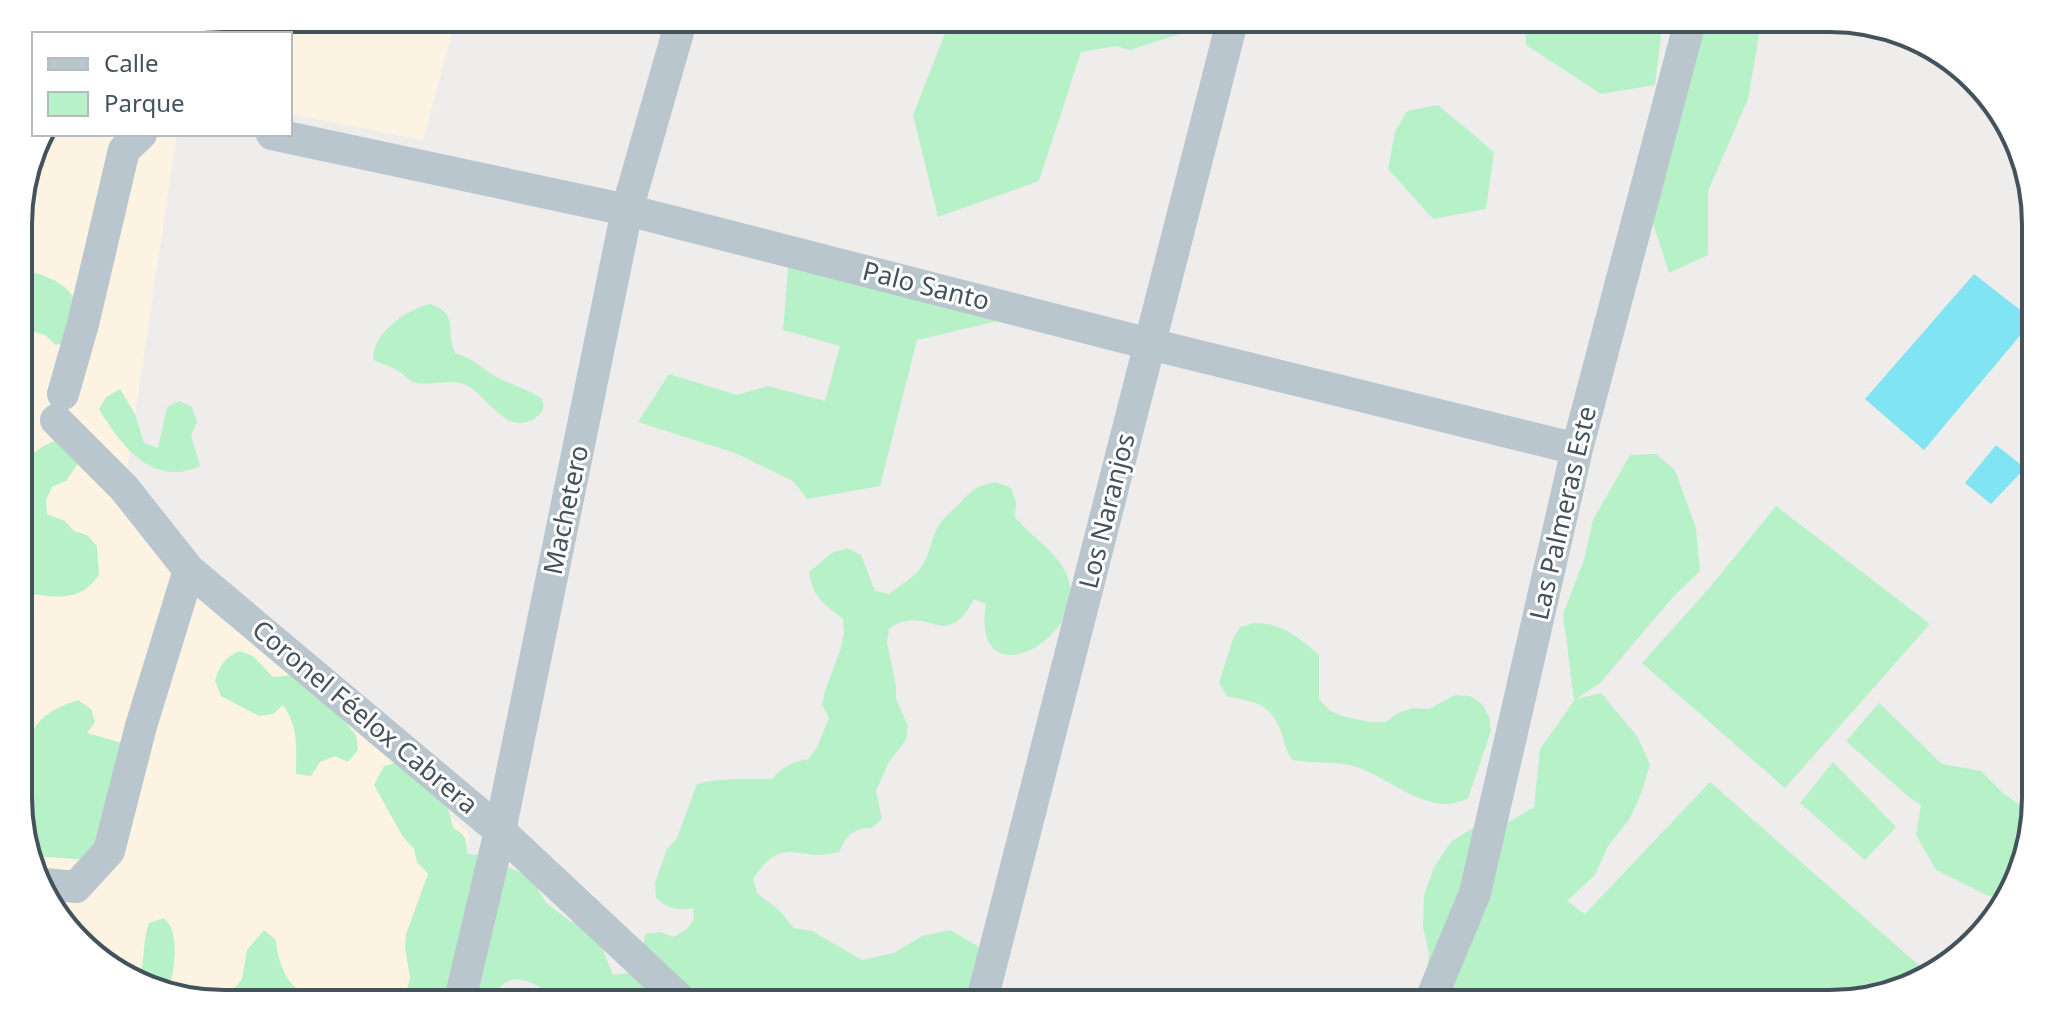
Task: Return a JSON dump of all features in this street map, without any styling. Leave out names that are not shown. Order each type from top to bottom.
[{"type":"street","name":"Machetero","points":[[462,990],[500,831],[627,210],[678,32]]},
{"type":"street","name":"Los Naranjos","points":[[985,990],[1229,32]]},
{"type":"street","name":"Las Palmeras Este","points":[[1438,990],[1475,893],[1577,449],[1687,32]]},
{"type":"street","name":"Coronel Féelox Cabrera","points":[[139,136],[124,150],[60,407],[189,570],[500,831],[670,990]]},
{"type":"street","name":"Palo Santo","points":[[281,136],[627,210],[1577,449]]},
{"type":"street","points":[[53,885],[76,887],[109,851],[141,726],[189,570]]},
{"type":"shaded area","points":[[292,32],[452,32],[423,140],[292,114]]},
{"type":"shaded area","points":[[54,136],[177,136],[124,488],[470,836],[413,990],[224,990],[162,980],[117,958],[97,942],[58,894],[39,848],[32,798],[32,211],[39,174]]},
{"type":"green space","points":[[946,32],[1186,32],[1130,50],[1116,46],[1081,52],[1039,181],[938,217],[913,115]]},
{"type":"green space","points":[[1526,32],[1662,32],[1655,85],[1601,94],[1526,45]]},
{"type":"green space","points":[[1702,32],[1760,32],[1748,99],[1708,191],[1708,255],[1669,273],[1649,211]]},
{"type":"green space","points":[[1438,105],[1494,152],[1486,209],[1433,219],[1388,169],[1395,132],[1407,111]]},
{"type":"green space","points":[[789,258],[1006,319],[917,340],[880,486],[807,499],[793,481],[735,453],[638,422],[669,374],[737,395],[768,386],[825,401],[840,346],[783,330]]},
{"type":"green space","points":[[32,272],[50,278],[74,297],[72,341],[56,345],[45,335],[32,331]]},
{"type":"green space","points":[[431,304],[446,313],[449,319],[455,353],[542,399],[543,408],[539,415],[528,422],[508,420],[466,385],[414,382],[374,360],[374,351],[384,332],[402,316]]},
{"type":"green space","points":[[120,389],[135,414],[144,443],[158,448],[167,407],[179,401],[192,407],[197,421],[191,435],[200,466],[167,472],[140,460],[128,449],[99,409],[106,397]]},
{"type":"green space","points":[[65,437],[82,458],[66,481],[52,487],[46,500],[47,514],[65,521],[74,531],[87,535],[97,546],[99,575],[91,585],[73,595],[32,594],[32,455]]},
{"type":"green space","points":[[1656,454],[1675,470],[1696,528],[1700,571],[1673,597],[1600,683],[1576,699],[1601,693],[1637,736],[1650,764],[1629,820],[1608,846],[1595,875],[1567,901],[1585,914],[1710,782],[1921,967],[1892,980],[1843,990],[1420,990],[1425,985],[1429,954],[1423,926],[1424,895],[1434,867],[1451,842],[1476,826],[1505,824],[1534,807],[1540,749],[1574,701],[1563,614],[1584,560],[1593,520],[1630,455]]},
{"type":"green space","points":[[996,482],[1011,488],[1016,502],[1015,517],[1064,569],[1068,578],[1069,601],[1061,623],[1046,640],[1028,651],[1010,655],[995,649],[986,633],[986,604],[974,599],[954,623],[944,626],[915,620],[889,629],[887,642],[896,699],[908,726],[906,740],[889,762],[876,791],[882,819],[872,828],[852,833],[840,851],[814,855],[794,852],[775,856],[764,864],[753,879],[757,893],[780,911],[794,928],[812,931],[862,960],[894,953],[922,936],[950,930],[978,946],[994,969],[991,990],[545,990],[525,980],[515,979],[498,990],[407,990],[410,977],[406,934],[428,874],[417,862],[414,849],[403,837],[374,785],[384,766],[399,762],[447,805],[453,827],[465,838],[467,854],[479,855],[530,876],[546,903],[583,927],[602,948],[613,975],[628,973],[643,948],[645,934],[660,932],[673,937],[686,930],[694,919],[693,908],[673,908],[656,898],[655,883],[667,849],[677,838],[697,784],[772,779],[789,765],[809,759],[817,747],[829,718],[822,705],[825,691],[844,633],[843,619],[816,593],[809,572],[832,553],[847,548],[861,555],[875,591],[889,594],[922,566],[943,519],[972,491]]},
{"type":"green space","points":[[1776,506],[1930,624],[1785,788],[1642,663],[1711,586]]},
{"type":"green space","points":[[1255,623],[1282,629],[1319,655],[1319,699],[1329,710],[1341,716],[1386,722],[1398,713],[1413,708],[1429,709],[1455,695],[1470,696],[1482,704],[1489,717],[1491,731],[1468,798],[1439,804],[1409,794],[1350,765],[1293,760],[1272,714],[1253,702],[1227,696],[1219,683],[1240,627]]},
{"type":"green space","points":[[240,651],[253,656],[273,677],[303,674],[356,735],[358,750],[348,762],[335,756],[320,762],[311,776],[296,774],[294,730],[283,705],[273,714],[259,716],[221,696],[215,681],[219,670],[227,659]]},
{"type":"green space","points":[[78,700],[91,709],[95,722],[87,733],[133,746],[89,860],[42,857],[39,848],[32,798],[32,733],[44,717]]},
{"type":"green space","points":[[1879,703],[1942,764],[1981,771],[2021,806],[2015,848],[1994,897],[1936,870],[1916,835],[1921,805],[1846,741]]},
{"type":"green space","points":[[1833,762],[1896,827],[1865,860],[1800,803]]},
{"type":"green space","points":[[164,918],[171,928],[174,961],[170,982],[141,971],[149,923]]},
{"type":"green space","points":[[264,930],[276,940],[288,979],[301,990],[233,990],[242,979],[247,950]]},
{"type":"water","points":[[1974,274],[2022,311],[2022,333],[1924,450],[1865,399]]},
{"type":"water","points":[[1996,445],[2022,466],[2022,471],[1991,504],[1965,483]]}]
